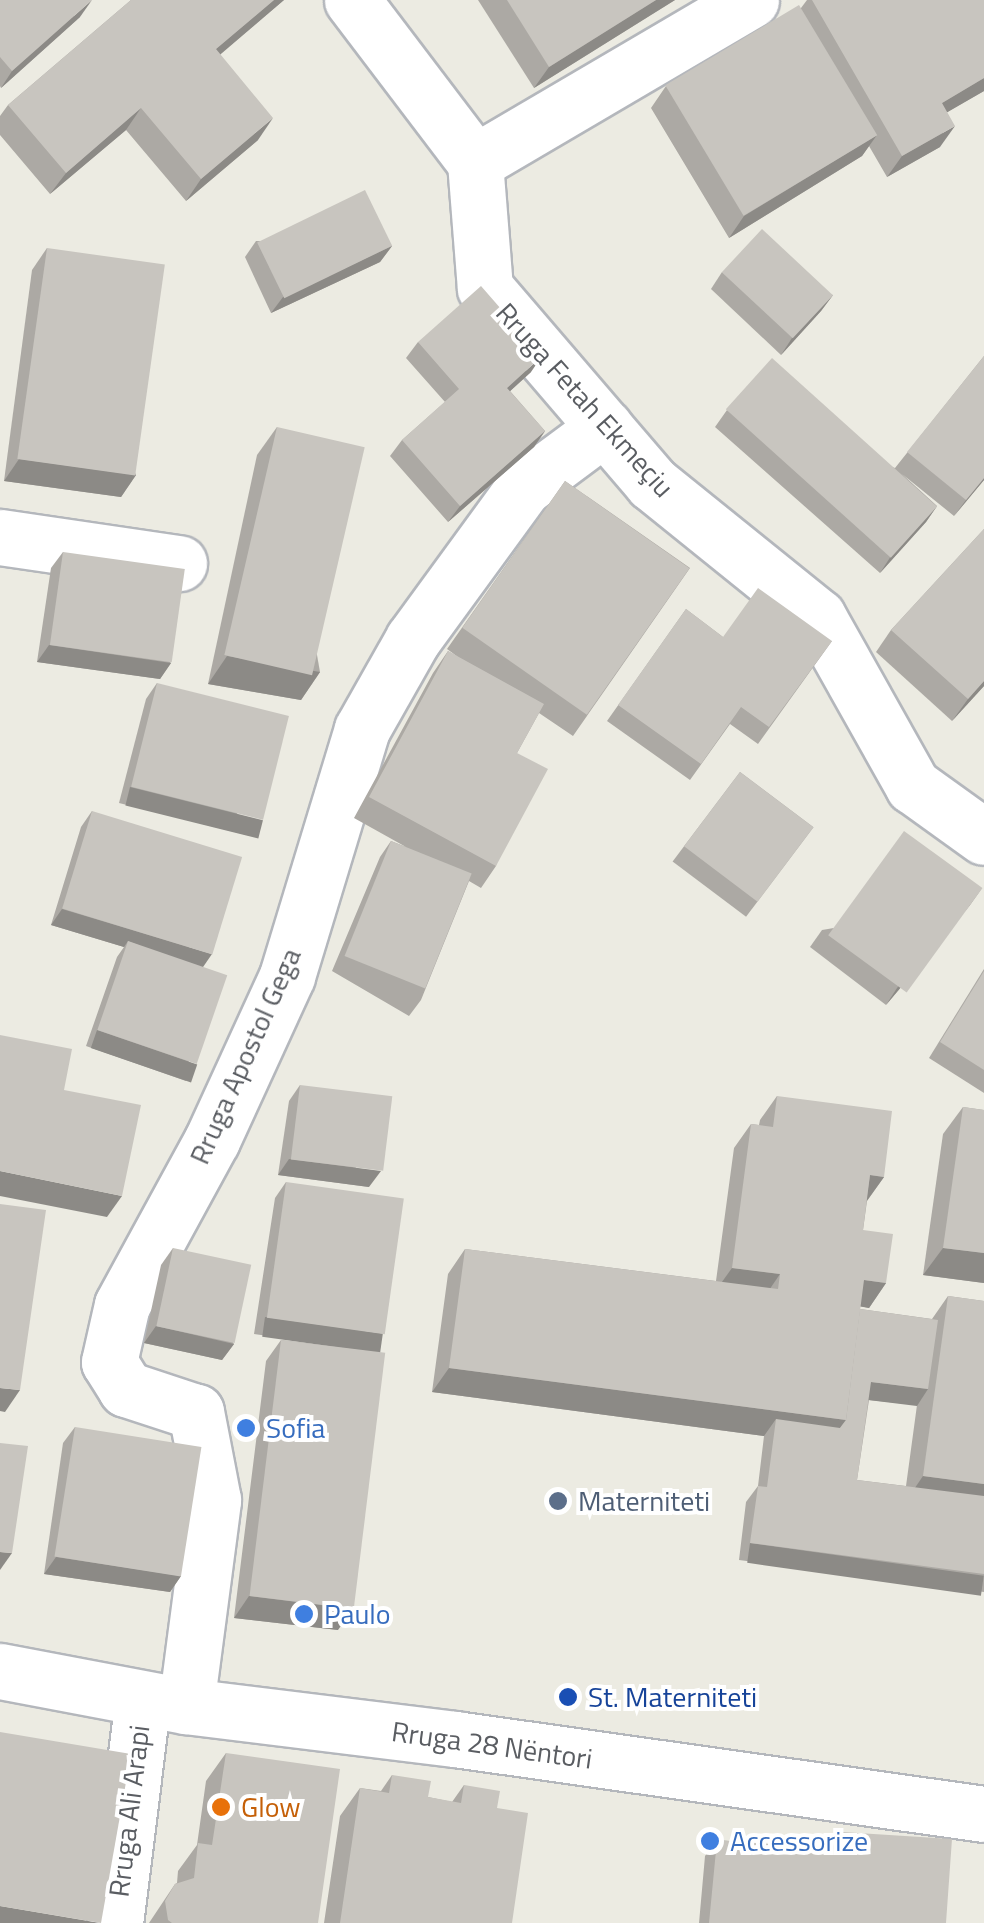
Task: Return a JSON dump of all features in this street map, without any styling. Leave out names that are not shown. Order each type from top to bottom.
[{"type":"street","points":[[352,0],[475,162],[751,0]]},
{"type":"street","name":"Rruga Fetah Ekmeçiu","points":[[475,162],[485,288],[652,483],[818,617],[914,786],[984,837]]},
{"type":"street","name":"Rruga Apostol Gega","points":[[164,1702],[213,1500],[196,1412],[126,1390],[109,1362],[122,1305],[212,1140],[287,976],[362,728],[413,639],[523,488],[605,427]]},
{"type":"street","points":[[0,537],[178,562]]},
{"type":"street","name":"Rruga 28 Nëntori","points":[[0,1671],[164,1702],[984,1814]]},
{"type":"street","name":"Rruga Ali Arapi","points":[[115,1923],[164,1702]]},
{"type":"building","points":[[0,0],[92,0],[12,71],[0,57]]},
{"type":"building","points":[[131,0],[274,0],[216,49],[273,118],[201,179],[141,108],[66,173],[8,105]]},
{"type":"building","points":[[507,0],[656,0],[549,67]]},
{"type":"building","points":[[812,0],[984,0],[984,78],[942,103],[955,126],[902,156]]},
{"type":"building","points":[[799,5],[877,135],[744,216],[665,85]]},
{"type":"building","points":[[365,190],[392,246],[284,298],[257,243]]},
{"type":"building","points":[[762,229],[833,295],[793,338],[722,272]]},
{"type":"building","points":[[47,248],[165,265],[135,475],[17,459]]},
{"type":"building","points":[[481,286],[542,356],[507,388],[545,431],[460,506],[402,440],[459,389],[418,342]]},
{"type":"building","points":[[984,356],[984,478],[966,500],[907,452]]},
{"type":"building","points":[[772,358],[937,507],[891,558],[726,409]]},
{"type":"building","points":[[277,427],[365,447],[312,675],[224,655]]},
{"type":"building","points":[[565,481],[690,568],[587,715],[462,628]]},
{"type":"building","points":[[984,529],[984,681],[968,699],[891,630]]},
{"type":"building","points":[[63,552],[185,569],[172,662],[50,645]]},
{"type":"building","points":[[758,588],[832,641],[769,727],[741,707],[701,764],[618,705],[686,609],[723,637]]},
{"type":"building","points":[[448,651],[544,704],[517,753],[548,769],[496,866],[369,797]]},
{"type":"building","points":[[157,683],[289,716],[263,820],[131,787]]},
{"type":"building","points":[[740,772],[813,827],[758,902],[684,846]]},
{"type":"building","points":[[92,811],[242,857],[212,954],[62,909]]},
{"type":"building","points":[[904,831],[982,888],[907,992],[828,935]]},
{"type":"building","points":[[391,841],[472,874],[425,989],[345,956]]},
{"type":"building","points":[[128,941],[227,975],[197,1064],[97,1030]]},
{"type":"building","points":[[984,971],[984,1070],[940,1042]]},
{"type":"building","points":[[0,1035],[72,1049],[64,1090],[141,1105],[122,1196],[0,1171]]},
{"type":"building","points":[[300,1085],[392,1096],[383,1171],[291,1159]]},
{"type":"building","points":[[777,1096],[892,1111],[884,1177],[870,1175],[863,1230],[893,1234],[886,1283],[864,1280],[846,1420],[449,1368],[465,1249],[778,1289],[780,1274],[732,1268],[751,1124],[773,1127]]},
{"type":"building","points":[[963,1107],[984,1110],[984,1253],[943,1248]]},
{"type":"building","points":[[286,1182],[404,1199],[385,1334],[267,1318]]},
{"type":"building","points":[[0,1204],[46,1210],[20,1390],[0,1388]]},
{"type":"building","points":[[173,1248],[251,1265],[235,1343],[156,1326]]},
{"type":"building","points":[[948,1296],[984,1301],[984,1484],[923,1476]]},
{"type":"building","points":[[860,1309],[938,1320],[928,1389],[871,1382],[857,1480],[984,1496],[984,1574],[750,1543],[758,1486],[767,1487],[776,1419],[840,1428],[846,1420]]},
{"type":"building","points":[[281,1340],[385,1353],[354,1609],[250,1596]]},
{"type":"building","points":[[75,1427],[201,1447],[181,1576],[55,1556]]},
{"type":"building","points":[[0,1443],[28,1446],[12,1553],[0,1552]]},
{"type":"building","points":[[0,1732],[131,1754],[101,1923],[0,1906]]},
{"type":"building","points":[[226,1753],[340,1769],[318,1923],[168,1920],[165,1901],[175,1884],[194,1878],[198,1843],[212,1845]]},
{"type":"building","points":[[392,1775],[431,1781],[428,1797],[461,1803],[464,1785],[500,1791],[497,1808],[528,1813],[512,1923],[340,1923],[360,1788],[389,1793]]},
{"type":"building","points":[[842,1832],[952,1839],[946,1923],[709,1923],[717,1840],[841,1850]]},
{"type":"place","name":"Sofia","points":[[246,1428]]},
{"type":"place","name":"Materniteti","points":[[558,1501]]},
{"type":"place","name":"Paulo","points":[[304,1614]]},
{"type":"place","name":"St. Materniteti","points":[[568,1697]]},
{"type":"place","name":"Glow","points":[[221,1807]]},
{"type":"place","name":"Accessorize","points":[[710,1841]]}]
